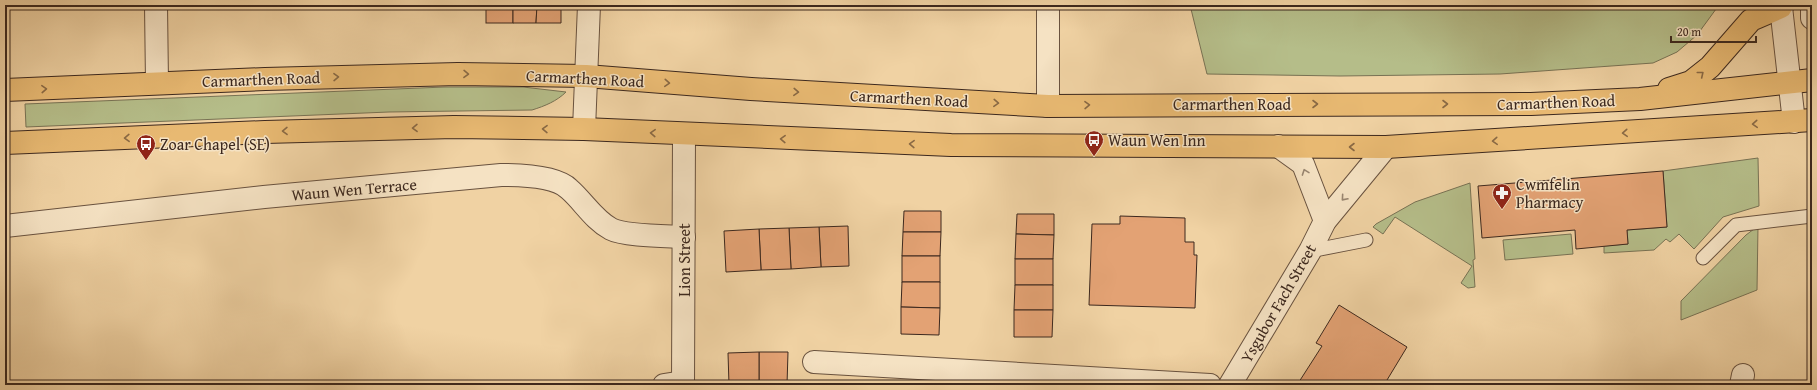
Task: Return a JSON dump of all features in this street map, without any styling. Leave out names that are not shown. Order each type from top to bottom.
[{"type":"main road","points":[[1640,99],[1691,82],[1710,67],[1751,20],[1782,6]]},
{"type":"main road","name":"Carmarthen Road","points":[[5,90],[157,83],[458,74],[586,76],[751,89],[1048,106],[1531,104],[1640,99],[1812,80]]},
{"type":"main road","name":"Carmarthen Road","points":[[5,143],[265,132],[438,127],[584,129],[684,135],[951,145],[1386,147],[1803,121]]},
{"type":"street","points":[[156,5],[157,83]]},
{"type":"street","points":[[584,129],[589,5]]},
{"type":"street","points":[[1048,5],[1048,106]]},
{"type":"street","points":[[1782,6],[1791,83],[1803,121]]},
{"type":"street","points":[[1812,9],[1812,18]]},
{"type":"street","name":"Lion Street","points":[[677,384],[684,236],[684,135]]},
{"type":"street","points":[[1278,146],[1303,164],[1324,221]]},
{"type":"street","name":"Ysgubor Fach Street","points":[[1230,385],[1310,251],[1324,221],[1386,147]]},
{"type":"street","name":"Waun Wen Terrace","points":[[5,226],[264,197],[524,175],[543,178],[568,187],[586,208],[611,230],[649,236],[684,236]]},
{"type":"street","points":[[814,362],[1210,385]]},
{"type":"lane","points":[[1703,258],[1736,225],[1812,216]]},
{"type":"lane","points":[[1310,251],[1366,240]]},
{"type":"green space","points":[[1190,5],[1719,5],[1697,35],[1677,52],[1653,63],[1500,74],[1340,76],[1207,74]]},
{"type":"green space","points":[[445,87],[523,87],[566,92],[550,103],[532,110],[389,112],[26,127],[25,104]]},
{"type":"green space","points":[[1758,158],[1759,206],[1723,217],[1694,249],[1679,234],[1670,242],[1666,239],[1654,250],[1604,253],[1604,246],[1628,244],[1627,230],[1667,227],[1663,171]]},
{"type":"green space","points":[[1470,183],[1475,259],[1473,260],[1475,287],[1468,288],[1461,283],[1472,266],[1395,217],[1383,234],[1373,227],[1415,202]]},
{"type":"green space","points":[[1758,226],[1757,290],[1681,320],[1681,301],[1746,235]]},
{"type":"green space","points":[[1571,234],[1573,254],[1505,260],[1503,240]]},
{"type":"building","points":[[486,5],[513,5],[513,23],[486,23]]},
{"type":"building","points":[[513,5],[537,5],[536,23],[513,23]]},
{"type":"building","points":[[537,5],[561,5],[561,23],[536,23]]},
{"type":"building","points":[[1663,171],[1667,227],[1627,230],[1628,244],[1576,249],[1575,230],[1482,238],[1478,186]]},
{"type":"building","points":[[904,211],[941,211],[941,232],[903,232]]},
{"type":"building","points":[[1017,214],[1054,214],[1054,235],[1016,234]]},
{"type":"building","points":[[1120,216],[1185,218],[1185,242],[1194,242],[1194,255],[1197,255],[1195,308],[1089,305],[1092,224],[1120,224]]},
{"type":"building","points":[[848,226],[849,266],[821,267],[819,227]]},
{"type":"building","points":[[819,227],[821,267],[791,269],[789,228]]},
{"type":"building","points":[[789,228],[791,269],[761,270],[759,229]]},
{"type":"building","points":[[759,229],[761,270],[726,272],[724,231]]},
{"type":"building","points":[[903,232],[941,232],[940,256],[902,256]]},
{"type":"building","points":[[1016,234],[1054,235],[1053,259],[1015,259]]},
{"type":"building","points":[[902,256],[940,256],[940,282],[902,282]]},
{"type":"building","points":[[1015,259],[1053,259],[1053,285],[1015,285]]},
{"type":"building","points":[[902,282],[940,282],[940,308],[901,307]]},
{"type":"building","points":[[1015,285],[1053,285],[1053,310],[1014,310]]},
{"type":"building","points":[[1339,305],[1407,347],[1384,385],[1297,385],[1322,346],[1316,343]]},
{"type":"building","points":[[901,307],[940,308],[939,335],[901,334]]},
{"type":"building","points":[[1014,310],[1053,310],[1052,337],[1014,337]]},
{"type":"building","points":[[759,352],[788,352],[787,385],[759,385]]},
{"type":"building","points":[[759,352],[759,385],[729,385],[728,353]]},
{"type":"place","name":"Waun Wen Inn","points":[[1094,157]]},
{"type":"place","name":"Zoar Chapel (SE)","points":[[146,161]]},
{"type":"place","name":"Cwmfelin Pharmacy","points":[[1502,210]]}]
